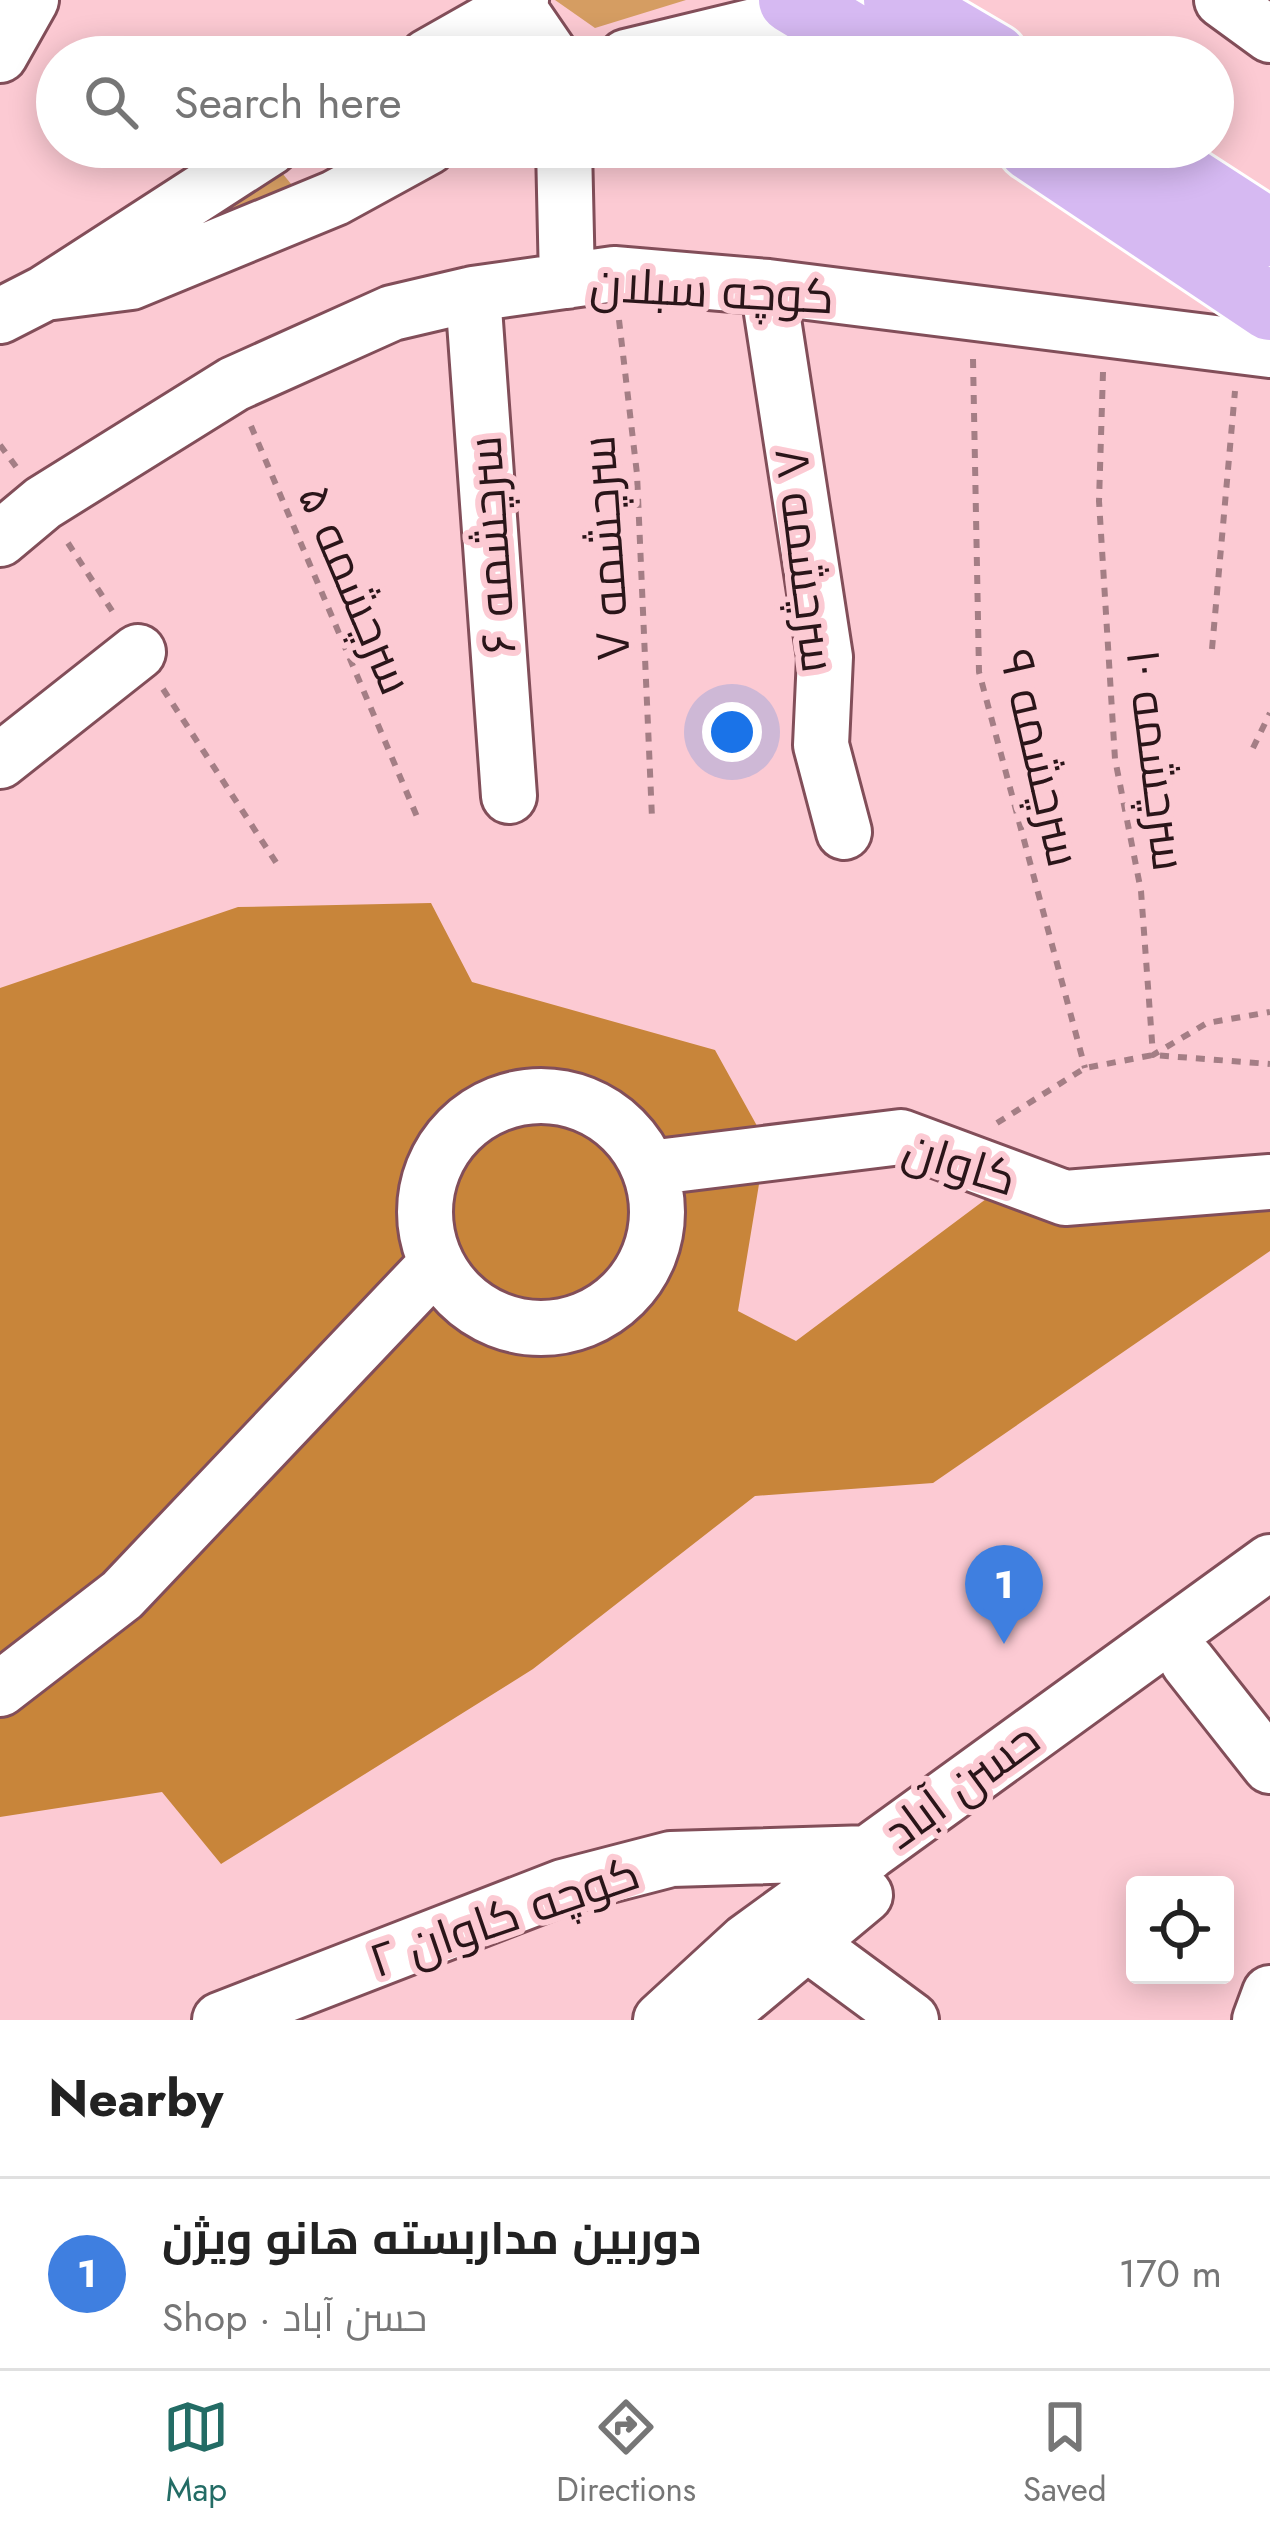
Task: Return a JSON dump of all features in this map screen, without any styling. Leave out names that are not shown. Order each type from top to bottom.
[{"type":"main road","points":[[897,0],[958,36]]},
{"type":"main road","points":[[802,6],[851,36]]},
{"type":"main road","points":[[1057,168],[1260,334]]},
{"type":"main road","points":[[1169,168],[1270,233]]},
{"type":"street","points":[[0,55],[31,0]]},
{"type":"street","points":[[1222,0],[1270,35]]},
{"type":"street","points":[[463,36],[519,3],[539,36]]},
{"type":"street","points":[[698,36],[802,6]]},
{"type":"street","points":[[22,305],[238,168]]},
{"type":"street","points":[[317,168],[334,199]]},
{"type":"street","points":[[22,305],[131,282],[334,199],[390,168]]},
{"type":"street","points":[[569,168],[591,278]]},
{"type":"street","name":"کوچه سبلان","points":[[0,539],[43,503],[233,384],[392,313],[473,295],[591,278],[768,287],[1104,329],[1260,334]]},
{"type":"street","name":"سرچشمه ۸","points":[[768,287],[825,658],[821,745],[844,832]]},
{"type":"street","name":"سرچشمه ۶","points":[[473,295],[508,796]]},
{"type":"street","points":[[0,761],[138,652]]},
{"type":"street","points":[[529,1096],[567,1098],[602,1112],[630,1136],[650,1168],[658,1207],[652,1246],[635,1281],[606,1309],[570,1325],[531,1328],[492,1318],[459,1296],[436,1264],[425,1228],[426,1192],[438,1156],[462,1126],[493,1106],[529,1096]]},
{"type":"street","name":"کاوان","points":[[650,1168],[901,1137],[1065,1198],[1270,1182]]},
{"type":"street","points":[[0,1689],[122,1595],[436,1264]]},
{"type":"street","name":"حسن آباد","points":[[661,2020],[747,1941],[1270,1562]]},
{"type":"street","name":"حسن آباد","points":[[715,2020],[1036,1760],[1188,1662],[1270,1602]]},
{"type":"street","points":[[1188,1662],[1270,1766]]},
{"type":"street","name":"کوچه کاوان ۲","points":[[220,2020],[563,1887],[649,1864],[670,1859],[869,1852]]},
{"type":"street","points":[[808,1944],[911,2020]]},
{"type":"street","points":[[1260,2020],[1270,1993]]},
{"type":"path","name":"سرچشمه ۷","points":[[591,278],[637,474],[652,818]]},
{"type":"path","name":"سرچشمه ۹","points":[[972,314],[979,672],[1085,1068]]},
{"type":"path","name":"سرچشمه ۱۰","points":[[1104,329],[1099,501],[1115,759],[1141,891],[1153,1054]]},
{"type":"path","points":[[1212,649],[1260,334]]},
{"type":"path","name":"سرچشمه ۵","points":[[233,384],[418,819]]},
{"type":"path","points":[[1253,748],[1270,713]]},
{"type":"path","points":[[1153,1054],[1207,1023],[1270,1012]]},
{"type":"path","points":[[948,1154],[1085,1068],[1153,1054],[1270,1064]]},
{"type":"shaded area","points":[[555,0],[686,0],[595,28]]},
{"type":"shaded area","points":[[278,168],[296,190],[154,253]]},
{"type":"shaded area","points":[[431,903],[472,982],[715,1050],[766,1142],[738,1311],[796,1341],[986,1199],[1053,1219],[1270,1207],[1270,1251],[933,1483],[755,1496],[533,1669],[221,1864],[162,1792],[0,1817],[0,988],[238,907]]},
{"type":"place","name":"دوربین مداربسته هانو ویژن","points":[[1004,1644]]}]
